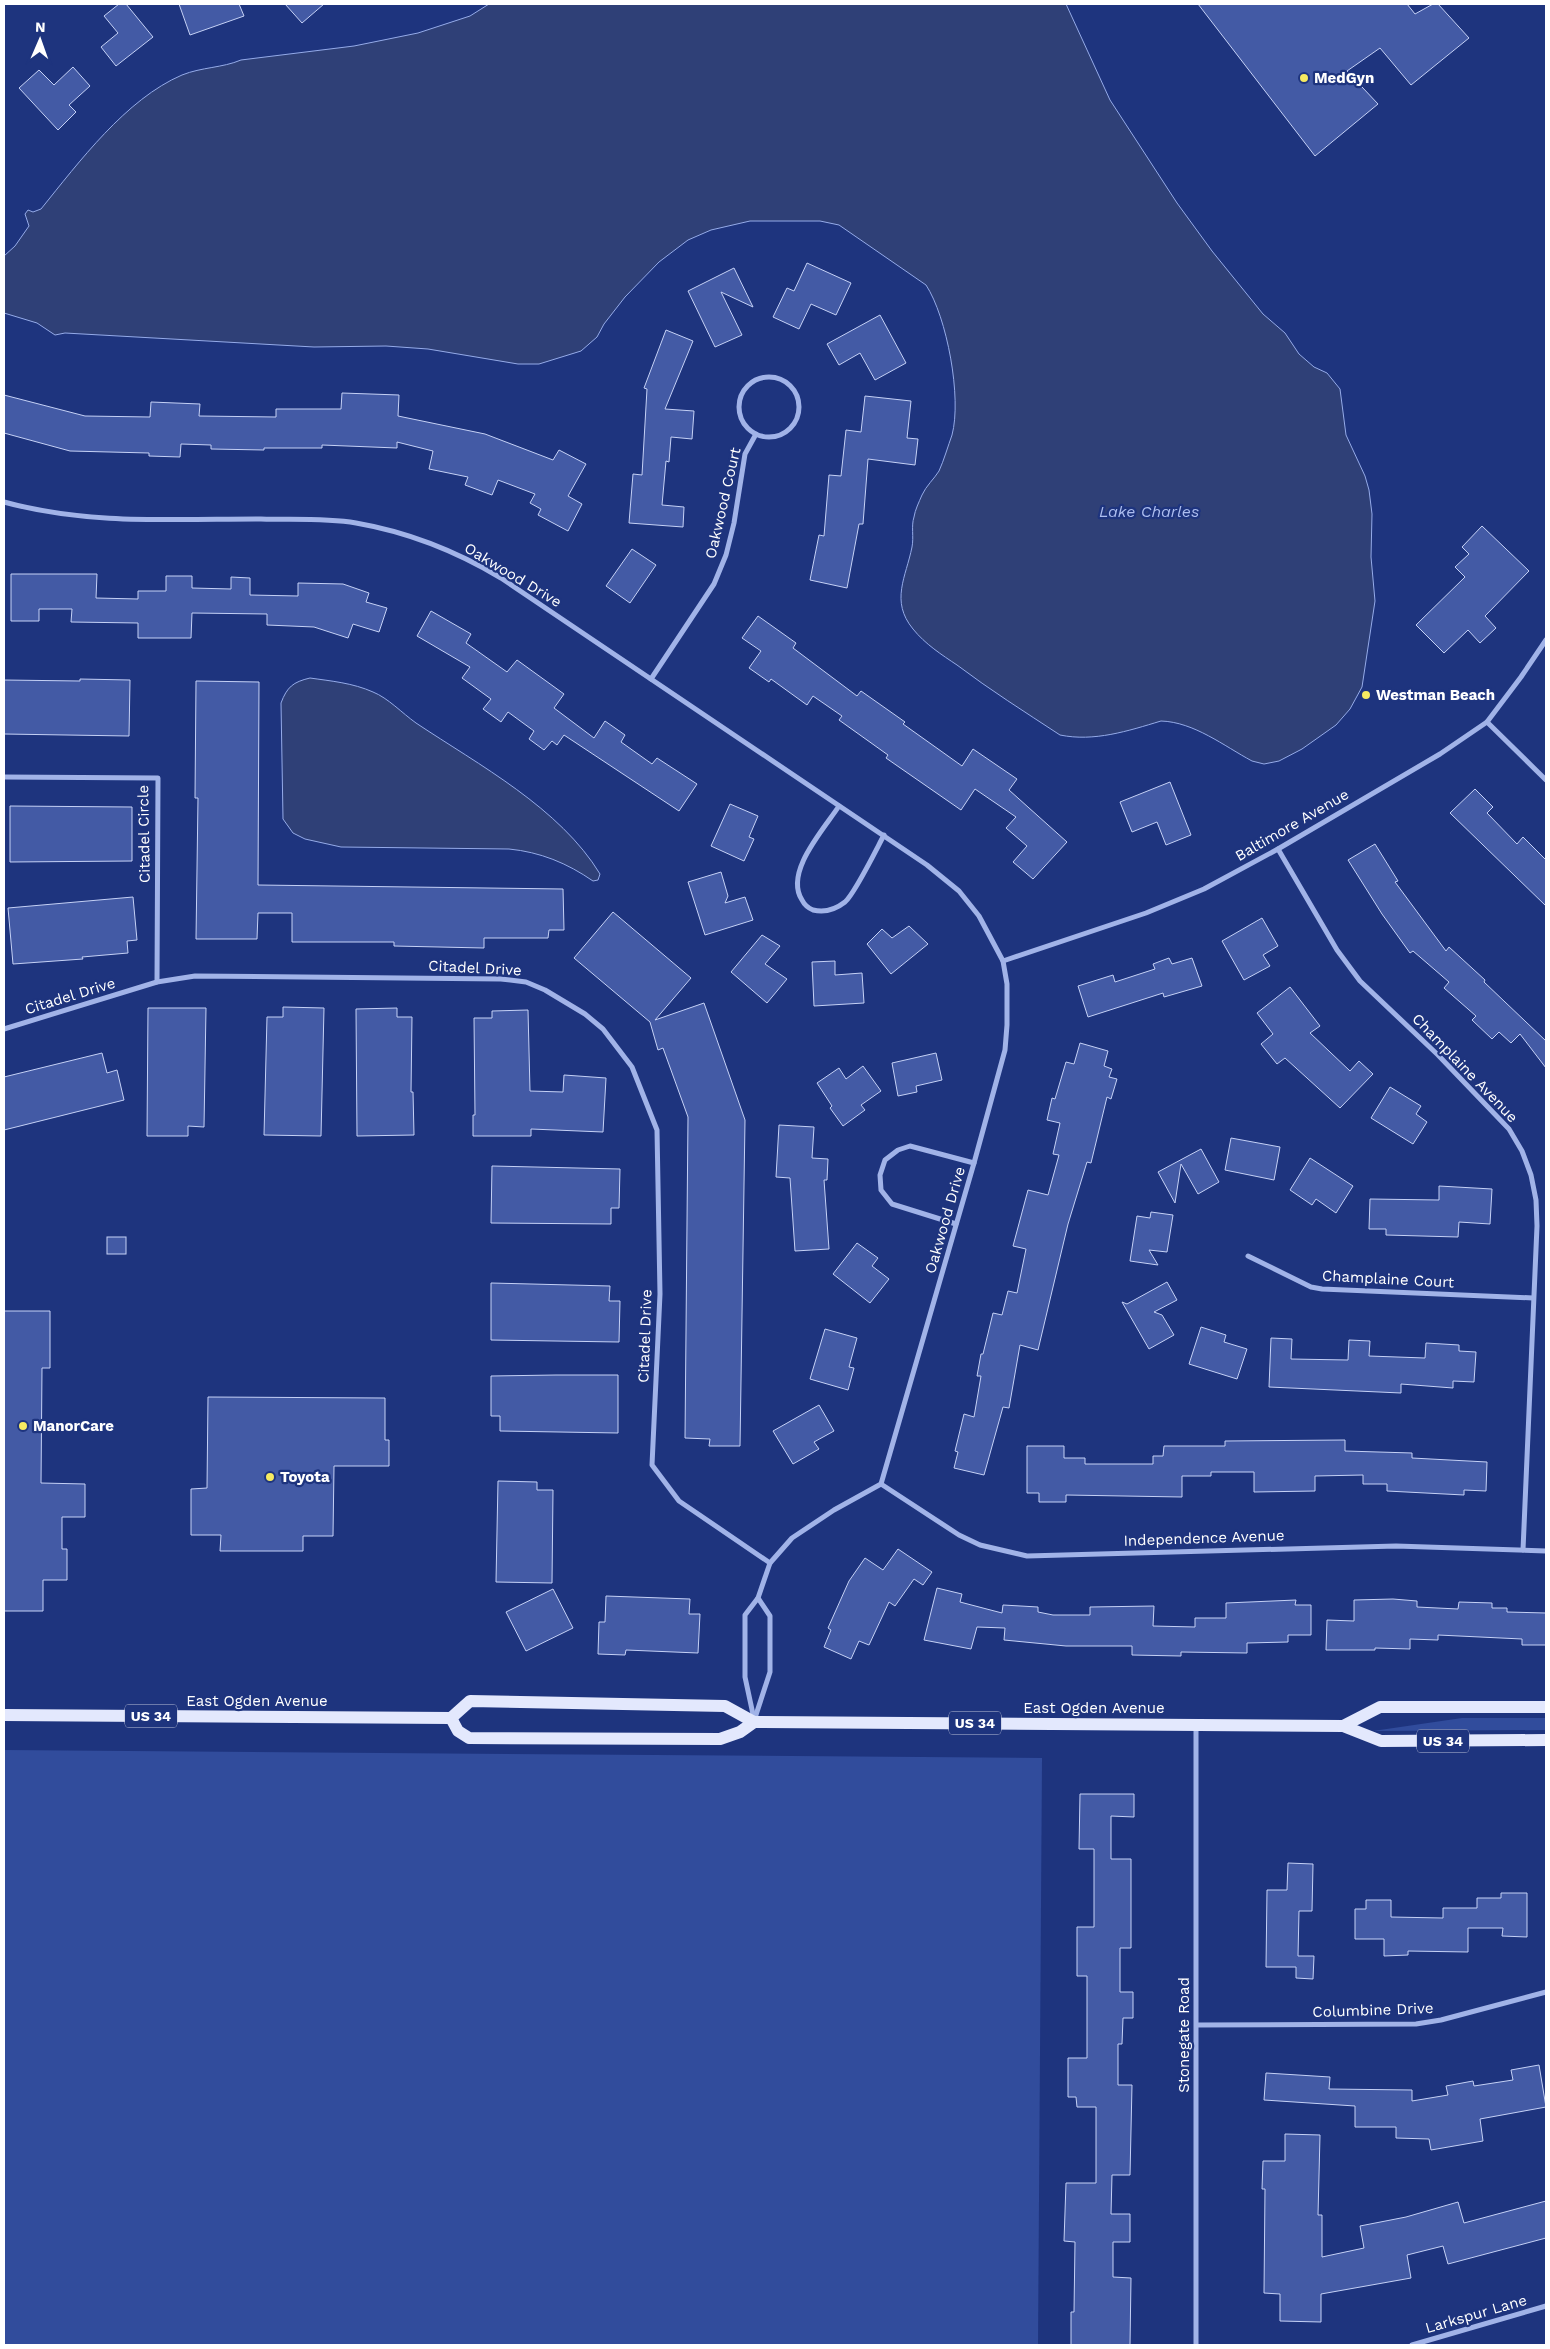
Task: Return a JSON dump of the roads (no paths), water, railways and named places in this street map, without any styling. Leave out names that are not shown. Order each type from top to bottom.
[{"type":"main road","name":"East Ogden Avenue","points":[[4,1715],[451,1718],[470,1701],[725,1706],[754,1722],[1343,1726],[1381,1741],[1546,1740]]},
{"type":"main road","name":"East Ogden Avenue","points":[[1343,1726],[1380,1707],[1546,1707]]},
{"type":"main road","points":[[451,1718],[458,1731],[469,1738],[720,1739],[740,1732],[754,1722]]},
{"type":"street","name":"Oakwood Court","points":[[763,378],[777,378],[787,383],[795,391],[799,400],[799,413],[793,426],[780,436],[766,437],[756,434],[745,425],[740,414],[740,403],[744,391],[752,382],[763,378]]},
{"type":"street","name":"Oakwood Court","points":[[651,679],[714,584],[726,555],[734,523],[745,454],[756,434]]},
{"type":"street","name":"Oakwood Drive","points":[[4,502],[46,512],[97,518],[317,520],[354,523],[390,530],[433,544],[476,564],[651,679],[927,865],[960,891],[979,916],[1003,961],[1007,984],[1005,1050],[882,1484]]},
{"type":"street","name":"Baltimore Avenue","points":[[1003,961],[1177,901],[1278,849],[1440,754],[1487,722],[1546,640]]},
{"type":"street","points":[[1487,722],[1546,780]]},
{"type":"street","name":"Citadel Circle","points":[[4,777],[158,778],[157,982]]},
{"type":"street","points":[[839,806],[800,865],[796,886],[804,904],[812,910],[836,909],[847,900],[884,836]]},
{"type":"street","name":"Champlaine Avenue","points":[[1278,849],[1336,950],[1360,981],[1438,1055],[1509,1129],[1522,1151],[1531,1175],[1536,1200],[1537,1226],[1522,1550]]},
{"type":"street","name":"Citadel Drive","points":[[4,1029],[157,982],[195,976],[501,979],[526,982],[545,990],[585,1014],[603,1029],[632,1067],[657,1130],[660,1294],[652,1465],[680,1501],[770,1563]]},
{"type":"street","points":[[956,1224],[892,1204],[881,1190],[880,1175],[885,1160],[898,1150],[910,1146],[974,1163]]},
{"type":"street","name":"Champlaine Court","points":[[1248,1256],[1311,1287],[1322,1289],[1533,1298]]},
{"type":"street","points":[[754,1722],[745,1677],[745,1615],[758,1598],[770,1563],[792,1538],[834,1510],[882,1484]]},
{"type":"street","name":"Independence Avenue","points":[[882,1484],[958,1535],[980,1545],[1027,1556],[1396,1546],[1546,1551]]},
{"type":"street","points":[[754,1722],[770,1672],[770,1616],[758,1598]]},
{"type":"street","name":"Stonegate Road","points":[[1196,1725],[1196,2345]]},
{"type":"street","name":"Columbine Drive","points":[[1196,2025],[1416,2024],[1441,2020],[1546,1992]]},
{"type":"street","name":"Larkspur Lane","points":[[1412,2345],[1546,2306]]},
{"type":"water","name":"Lake Charles","points":[[489,4],[1066,4],[1110,100],[1177,203],[1212,251],[1263,314],[1285,333],[1299,354],[1314,367],[1327,373],[1340,389],[1346,435],[1365,476],[1369,490],[1372,514],[1371,557],[1375,601],[1362,687],[1350,709],[1336,725],[1302,749],[1279,761],[1264,764],[1252,761],[1197,730],[1173,722],[1161,721],[1124,732],[1098,736],[1073,737],[1060,735],[982,683],[923,640],[906,619],[901,599],[912,547],[915,512],[924,492],[939,471],[952,435],[955,419],[955,400],[951,358],[934,299],[926,285],[839,225],[820,221],[750,221],[711,230],[688,240],[659,262],[625,297],[604,324],[597,337],[581,351],[539,364],[518,364],[428,349],[386,346],[314,347],[65,333],[55,335],[37,323],[4,313],[4,256],[15,246],[29,226],[25,214],[28,210],[33,212],[41,209],[105,133],[142,99],[161,86],[189,72],[227,65],[241,60],[354,46],[418,33],[470,16]]},
{"type":"water","points":[[310,678],[350,684],[379,695],[416,723],[517,790],[563,828],[583,850],[600,874],[598,880],[593,881],[553,859],[520,850],[341,847],[305,839],[293,833],[283,819],[281,703],[291,686],[299,681]]},
{"type":"place","name":"MedGyn","points":[[1304,78]]},
{"type":"place","name":"Westman Beach","points":[[1366,695]]},
{"type":"place","name":"ManorCare","points":[[23,1426]]},
{"type":"place","name":"Toyota","points":[[270,1477]]}]
